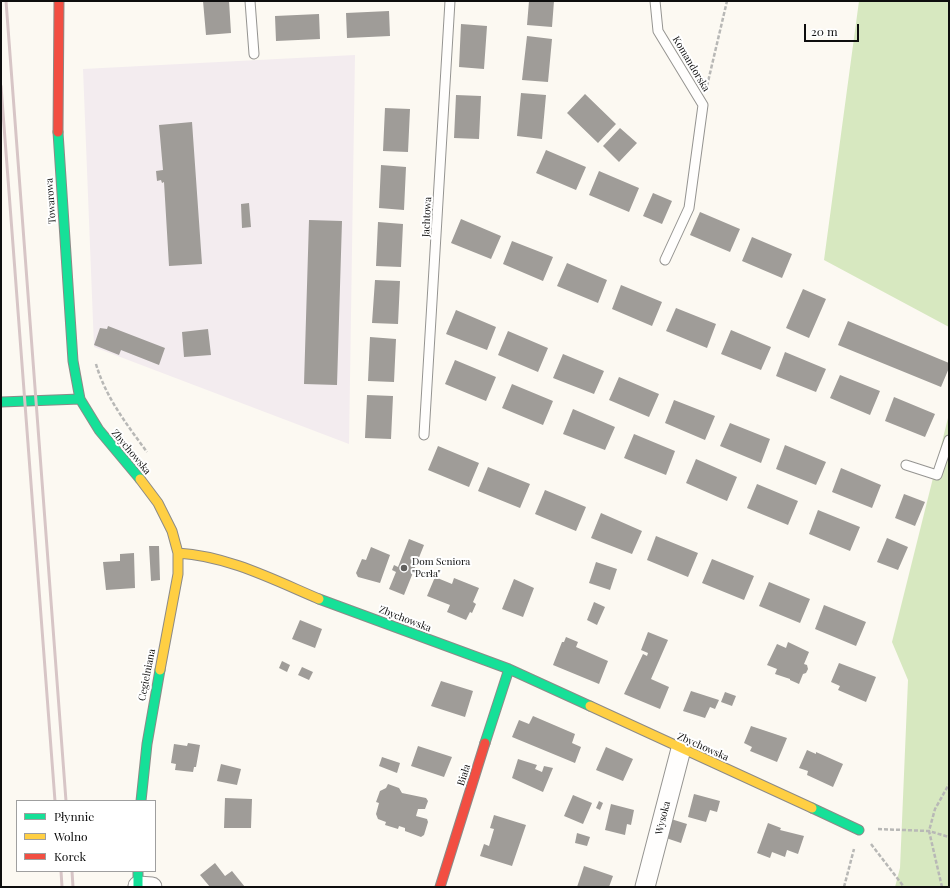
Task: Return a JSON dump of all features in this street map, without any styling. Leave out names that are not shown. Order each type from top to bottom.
[{"type":"street","name":"Towarowa","points":[[59,1],[58,128],[73,361],[80,400]]},
{"type":"street","points":[[1,402],[80,400]]},
{"type":"street","name":"Zbychowska","points":[[80,400],[99,430],[137,474],[158,503],[172,530],[178,553],[195,554],[229,562],[323,600],[509,669],[680,749],[859,830]]},
{"type":"street","name":"Cegielniana","points":[[141,800],[144,761],[153,705],[178,574],[178,553]]},
{"type":"street","name":"Biała","points":[[440,887],[509,669]]},
{"type":"street","name":"Wysoka","points":[[645,887],[680,749]]},
{"type":"lane","points":[[250,1],[254,54]]},
{"type":"lane","name":"Jachtowa","points":[[424,435],[450,1]]},
{"type":"lane","name":"Komandorska","points":[[655,1],[658,31],[703,105]]},
{"type":"lane","points":[[665,260],[689,208],[703,105]]},
{"type":"lane","points":[[906,465],[938,475],[949,440]]},
{"type":"path","name":"Komandorska","points":[[703,105],[727,1]]},
{"type":"path","points":[[94,359],[98,372],[121,416],[149,454]]},
{"type":"path","points":[[942,887],[929,831],[936,809],[949,784]]},
{"type":"path","points":[[859,830],[886,829],[929,831],[949,837]]},
{"type":"path","points":[[844,887],[859,830]]},
{"type":"path","points":[[859,830],[904,887]]},
{"type":"shaded area","points":[[355,55],[349,444],[94,347],[83,69]]},
{"type":"green space","points":[[859,1],[949,1],[949,327],[824,260]]},
{"type":"green space","points":[[949,414],[949,887],[895,887],[900,868],[908,680],[892,642]]},
{"type":"building","points":[[203,1],[229,1],[231,33],[206,35]]},
{"type":"building","points":[[529,1],[554,1],[552,27],[527,25]]},
{"type":"building","points":[[389,11],[390,36],[347,38],[346,13]]},
{"type":"building","points":[[319,14],[320,39],[276,41],[275,16]]},
{"type":"building","points":[[461,24],[487,26],[484,69],[459,67]]},
{"type":"building","points":[[527,36],[552,39],[548,82],[522,80]]},
{"type":"building","points":[[521,93],[546,95],[542,139],[517,136]]},
{"type":"building","points":[[585,94],[616,124],[598,143],[567,113]]},
{"type":"building","points":[[456,95],[481,96],[479,139],[454,138]]},
{"type":"building","points":[[385,108],[410,109],[408,152],[383,151]]},
{"type":"building","points":[[192,122],[202,264],[169,266],[164,182],[162,183],[161,180],[157,181],[156,171],[163,170],[159,125]]},
{"type":"building","points":[[620,128],[637,143],[619,162],[603,146]]},
{"type":"building","points":[[546,150],[586,167],[576,190],[536,173]]},
{"type":"building","points":[[381,165],[406,167],[404,210],[379,208]]},
{"type":"building","points":[[599,171],[639,188],[629,212],[589,195]]},
{"type":"building","points":[[653,193],[672,201],[662,224],[643,216]]},
{"type":"building","points":[[249,203],[251,227],[242,228],[241,204]]},
{"type":"building","points":[[700,212],[740,229],[730,252],[690,235]]},
{"type":"building","points":[[461,219],[501,236],[491,259],[451,243]]},
{"type":"building","points":[[309,220],[342,221],[337,385],[304,384]]},
{"type":"building","points":[[378,222],[403,224],[401,267],[376,266]]},
{"type":"building","points":[[752,237],[792,254],[782,278],[742,261]]},
{"type":"building","points":[[512,241],[553,257],[543,281],[503,264]]},
{"type":"building","points":[[567,263],[607,280],[598,303],[557,286]]},
{"type":"building","points":[[375,280],[400,281],[398,324],[372,323]]},
{"type":"building","points":[[621,285],[662,302],[652,326],[612,309]]},
{"type":"building","points":[[803,289],[826,299],[809,338],[786,328]]},
{"type":"building","points":[[676,308],[716,324],[707,348],[666,331]]},
{"type":"building","points":[[456,310],[496,327],[487,350],[446,334]]},
{"type":"building","points":[[848,321],[949,363],[949,368],[941,387],[838,345]]},
{"type":"building","points":[[108,326],[165,348],[159,365],[121,350],[119,355],[94,345],[100,328],[107,329]]},
{"type":"building","points":[[208,329],[211,355],[184,357],[182,332]]},
{"type":"building","points":[[731,330],[771,347],[761,370],[721,354]]},
{"type":"building","points":[[508,331],[548,348],[538,372],[498,355]]},
{"type":"building","points":[[370,337],[396,339],[394,382],[368,381]]},
{"type":"building","points":[[785,352],[826,369],[816,392],[776,376]]},
{"type":"building","points":[[563,354],[604,371],[594,394],[553,378]]},
{"type":"building","points":[[455,360],[496,377],[486,401],[445,384]]},
{"type":"building","points":[[840,375],[880,391],[870,415],[830,398]]},
{"type":"building","points":[[619,377],[659,394],[649,417],[609,400]]},
{"type":"building","points":[[512,384],[553,401],[543,425],[502,408]]},
{"type":"building","points":[[367,395],[393,396],[391,439],[365,438]]},
{"type":"building","points":[[894,397],[935,414],[925,437],[885,421]]},
{"type":"building","points":[[674,400],[715,416],[705,440],[665,423]]},
{"type":"building","points":[[573,409],[615,427],[605,450],[563,434]]},
{"type":"building","points":[[730,423],[770,439],[761,463],[720,446]]},
{"type":"building","points":[[634,434],[675,451],[666,475],[624,458]]},
{"type":"building","points":[[785,445],[826,462],[816,485],[776,469]]},
{"type":"building","points":[[438,446],[479,463],[469,487],[428,470]]},
{"type":"building","points":[[696,459],[737,477],[727,501],[686,483]]},
{"type":"building","points":[[488,467],[530,484],[520,508],[478,491]]},
{"type":"building","points":[[841,468],[881,485],[872,508],[832,492]]},
{"type":"building","points":[[757,484],[798,501],[788,525],[747,508]]},
{"type":"building","points":[[545,490],[586,507],[576,531],[535,514]]},
{"type":"building","points":[[904,494],[925,502],[915,526],[895,518]]},
{"type":"building","points":[[818,510],[860,527],[850,551],[809,534]]},
{"type":"building","points":[[601,513],[642,531],[632,554],[591,538]]},
{"type":"building","points":[[656,536],[698,553],[688,577],[647,560]]},
{"type":"building","points":[[887,538],[908,547],[898,570],[877,562]]},
{"type":"building","name":"Dom Seniora \"Perła\"","points":[[409,539],[424,545],[404,595],[389,589],[396,572],[392,570],[394,565],[398,567]]},
{"type":"building","points":[[149,546],[159,546],[160,580],[151,581]]},
{"type":"building","points":[[371,547],[390,555],[380,583],[358,577],[356,573],[362,559],[366,560]]},
{"type":"building","points":[[134,553],[135,588],[106,590],[103,562],[120,561],[120,554]]},
{"type":"building","points":[[712,559],[754,576],[744,600],[702,583]]},
{"type":"building","points":[[596,562],[617,569],[610,590],[589,583]]},
{"type":"building","points":[[435,577],[452,584],[454,578],[479,588],[473,602],[476,604],[472,613],[470,612],[466,620],[447,612],[450,605],[427,596]]},
{"type":"building","points":[[514,579],[534,588],[523,617],[502,609]]},
{"type":"building","points":[[769,582],[810,599],[800,623],[759,606]]},
{"type":"building","points":[[594,602],[605,607],[597,625],[587,620]]},
{"type":"building","points":[[824,605],[866,622],[856,646],[815,629]]},
{"type":"building","points":[[300,620],[322,629],[315,648],[292,639]]},
{"type":"building","points":[[648,632],[668,640],[651,679],[669,687],[660,709],[624,694],[643,654],[647,656],[648,653],[641,650]]},
{"type":"building","points":[[566,637],[578,642],[576,647],[608,661],[599,684],[553,665],[562,642],[564,642]]},
{"type":"building","points":[[788,642],[809,652],[804,664],[807,665],[808,669],[806,673],[803,674],[799,684],[775,674],[777,669],[767,665],[777,644],[786,648]]},
{"type":"building","points":[[282,661],[290,665],[287,672],[279,668]]},
{"type":"building","points":[[839,663],[876,677],[866,702],[838,690],[840,686],[831,682]]},
{"type":"building","points":[[302,667],[313,672],[309,680],[298,675]]},
{"type":"building","points":[[441,681],[473,691],[465,717],[431,706]]},
{"type":"building","points":[[691,691],[719,700],[715,709],[710,707],[705,718],[683,711]]},
{"type":"building","points":[[725,692],[736,696],[732,706],[721,702]]},
{"type":"building","points":[[533,716],[575,734],[572,743],[581,747],[575,763],[512,737],[519,720],[529,724]]},
{"type":"building","points":[[751,726],[787,738],[777,762],[750,751],[752,747],[744,743]]},
{"type":"building","points":[[188,743],[200,745],[196,767],[194,767],[193,772],[175,770],[176,764],[171,763],[174,744],[187,746]]},
{"type":"building","points":[[418,746],[452,757],[444,777],[411,766]]},
{"type":"building","points":[[606,747],[633,759],[623,781],[596,770]]},
{"type":"building","points":[[807,750],[816,754],[816,752],[843,764],[833,787],[807,775],[808,771],[799,768]]},
{"type":"building","points":[[382,757],[400,763],[397,773],[379,766]]},
{"type":"building","points":[[518,759],[537,765],[535,769],[542,772],[544,766],[553,768],[543,792],[512,778]]},
{"type":"building","points":[[221,764],[241,769],[237,785],[217,781]]},
{"type":"building","points":[[388,784],[399,788],[402,793],[426,798],[428,801],[425,809],[418,809],[416,816],[427,819],[428,822],[424,835],[421,837],[405,831],[405,828],[399,826],[398,829],[385,825],[386,822],[378,819],[376,814],[379,803],[376,802],[380,791],[386,788]]},
{"type":"building","points":[[694,794],[720,801],[717,812],[710,810],[706,822],[688,817]]},
{"type":"building","points":[[573,795],[592,803],[583,824],[564,816]]},
{"type":"building","points":[[225,798],[252,799],[251,828],[224,828]]},
{"type":"building","points":[[599,801],[603,803],[600,810],[596,808]]},
{"type":"building","points":[[611,804],[634,810],[631,825],[627,824],[625,835],[605,830]]},
{"type":"building","points":[[494,815],[526,825],[512,866],[480,856],[484,844],[489,846],[494,829],[490,828]]},
{"type":"building","points":[[671,819],[687,824],[681,843],[666,838]]},
{"type":"building","points":[[768,823],[781,828],[780,830],[804,836],[798,854],[787,850],[785,857],[772,852],[770,858],[757,853]]},
{"type":"building","points":[[577,833],[590,837],[587,846],[575,843]]},
{"type":"building","points":[[215,863],[225,876],[232,871],[245,887],[210,887],[200,875]]},
{"type":"building","points":[[584,866],[613,876],[609,887],[577,887]]},
{"type":"railway","points":[[6,1],[66,800]]},
{"type":"railway","points":[[1,86],[55,800]]},
{"type":"railway","points":[[61,872],[62,887]]},
{"type":"railway","points":[[72,872],[73,887]]},
{"type":"traffic: fast","points":[[58,132],[73,361],[80,399],[99,430],[140,479]]},
{"type":"traffic: fast","points":[[1,402],[80,399]]},
{"type":"traffic: fast","points":[[319,599],[509,669],[590,706]]},
{"type":"traffic: fast","points":[[485,743],[509,669]]},
{"type":"traffic: fast","points":[[141,800],[147,744],[160,670]]},
{"type":"traffic: fast","points":[[812,808],[859,830]]},
{"type":"traffic: fast","points":[[138,872],[138,887]]},
{"type":"traffic: slow","points":[[140,479],[158,503],[172,531],[178,553],[178,574],[160,670]]},
{"type":"traffic: slow","points":[[178,553],[197,555],[233,564],[319,599]]},
{"type":"traffic: slow","points":[[590,706],[812,808]]},
{"type":"traffic: jam","points":[[58,132],[59,1]]},
{"type":"traffic: jam","points":[[440,887],[485,743]]},
{"type":"place","name":"Dom Seniora \"Perła\"","points":[[404,568]]}]
